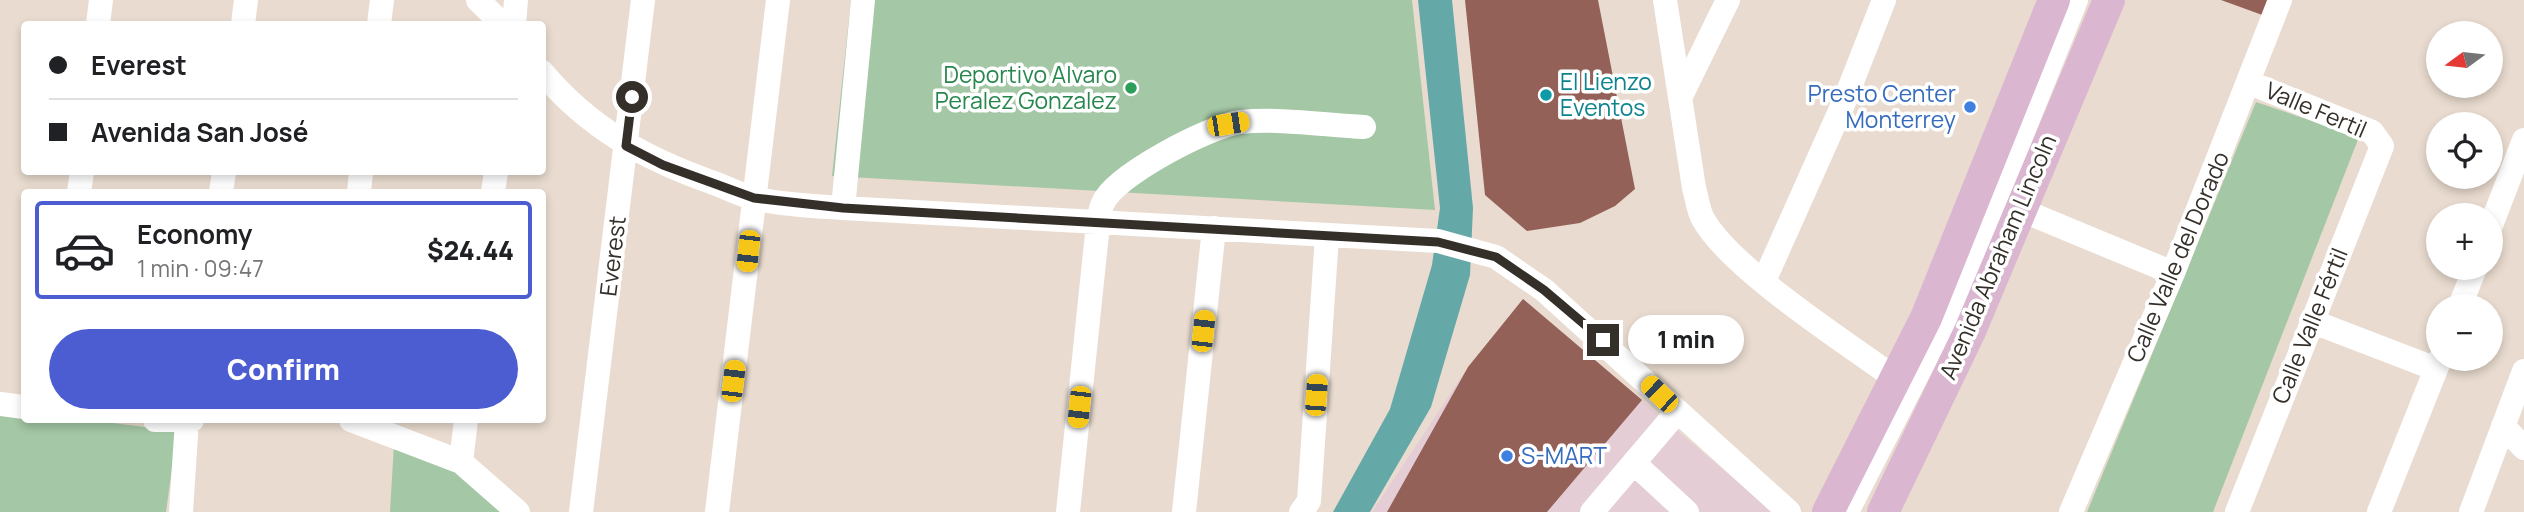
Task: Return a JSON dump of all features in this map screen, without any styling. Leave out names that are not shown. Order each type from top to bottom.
[{"type":"main road","points":[[1828,512],[1926,318],[2054,0]]},
{"type":"main road","name":"Avenida Abraham Lincoln","points":[[1883,512],[1970,331],[2018,209],[2109,0]]},
{"type":"street","points":[[98,21],[101,0]]},
{"type":"street","points":[[243,21],[246,0]]},
{"type":"street","points":[[379,21],[382,0]]},
{"type":"street","points":[[478,0],[499,21]]},
{"type":"street","points":[[514,21],[516,0]]},
{"type":"street","name":"Everest","points":[[581,512],[643,0]]},
{"type":"street","points":[[717,512],[778,0]]},
{"type":"street","points":[[843,208],[863,0]]},
{"type":"street","points":[[1665,0],[1694,188],[1703,218],[1720,240],[1765,281],[1896,379]]},
{"type":"street","points":[[1680,98],[1728,0]]},
{"type":"street","points":[[1765,281],[1844,102],[1884,0]]},
{"type":"street","points":[[1847,512],[1956,299],[2076,0]]},
{"type":"street","points":[[1861,512],[1909,426],[1968,302],[2088,0]]},
{"type":"street","name":"Calle Valle del Dorado","points":[[2071,512],[2173,273],[2250,83],[2280,0]]},
{"type":"street","points":[[546,77],[597,127],[626,146],[663,165],[754,198],[843,208],[1438,242],[1496,257],[1544,290],[1593,332],[1677,412],[1789,512]]},
{"type":"street","name":"Valle Fertil","points":[[2250,83],[2372,132],[2380,140]]},
{"type":"street","points":[[1069,512],[1098,224],[1103,203],[1126,179],[1189,142],[1228,124],[1250,122],[1364,127]]},
{"type":"street","name":"Calle Valle Fértil","points":[[2237,512],[2311,321],[2381,152],[2380,140]]},
{"type":"street","points":[[2500,203],[2524,141]]},
{"type":"street","points":[[2018,209],[2173,273]]},
{"type":"street","points":[[1186,512],[1214,228]]},
{"type":"street","points":[[1301,512],[1309,501],[1327,236]]},
{"type":"street","points":[[2311,321],[2426,360]]},
{"type":"street","points":[[2379,512],[2435,371]]},
{"type":"street","points":[[2471,512],[2524,372]]},
{"type":"street","points":[[0,404],[21,407]]},
{"type":"street","points":[[1592,512],[1677,412]]},
{"type":"street","points":[[181,512],[189,423]]},
{"type":"street","points":[[359,423],[461,462],[518,512]]},
{"type":"street","points":[[461,462],[466,423]]},
{"type":"street","points":[[2503,426],[2524,448]]},
{"type":"street","points":[[1634,463],[1687,512]]},
{"type":"shaded area","name":"S-MART","points":[[1523,299],[1773,512],[1372,512],[1462,376]]},
{"type":"green space","name":"Deportivo Alvaro Peralez Gonzalez","points":[[851,0],[1412,0],[1435,210],[832,176]]},
{"type":"green space","points":[[2256,102],[2359,137],[2213,512],[2087,512]]},
{"type":"green space","points":[[0,410],[21,412],[21,423],[112,423],[177,431],[166,512],[0,512]]},
{"type":"green space","points":[[394,444],[444,461],[512,512],[390,512]]},
{"type":"water","points":[[1418,0],[1452,0],[1473,208],[1470,275],[1431,407],[1370,512],[1333,512],[1390,409],[1432,265],[1440,208]]},
{"type":"building","name":"El Lienzo Eventos","points":[[1465,0],[1598,0],[1635,189],[1615,206],[1580,223],[1527,231],[1485,195]]},
{"type":"building","points":[[2221,0],[2269,0],[2265,16]]},
{"type":"building","name":"S-MART","points":[[1523,299],[1642,400],[1547,512],[1387,512],[1468,367]]},
{"type":"place","name":"Deportivo Alvaro Peralez Gonzalez","points":[[1131,88]]},
{"type":"place","name":"El Lienzo Eventos","points":[[1546,95]]},
{"type":"place","name":"Presto Center Monterrey","points":[[1970,107]]},
{"type":"place","name":"S-MART","points":[[1507,456]]},
{"type":"route","points":[[632,97],[626,146],[663,165],[754,198],[843,208],[1438,242],[1496,257],[1521,272],[1603,340]]}]
